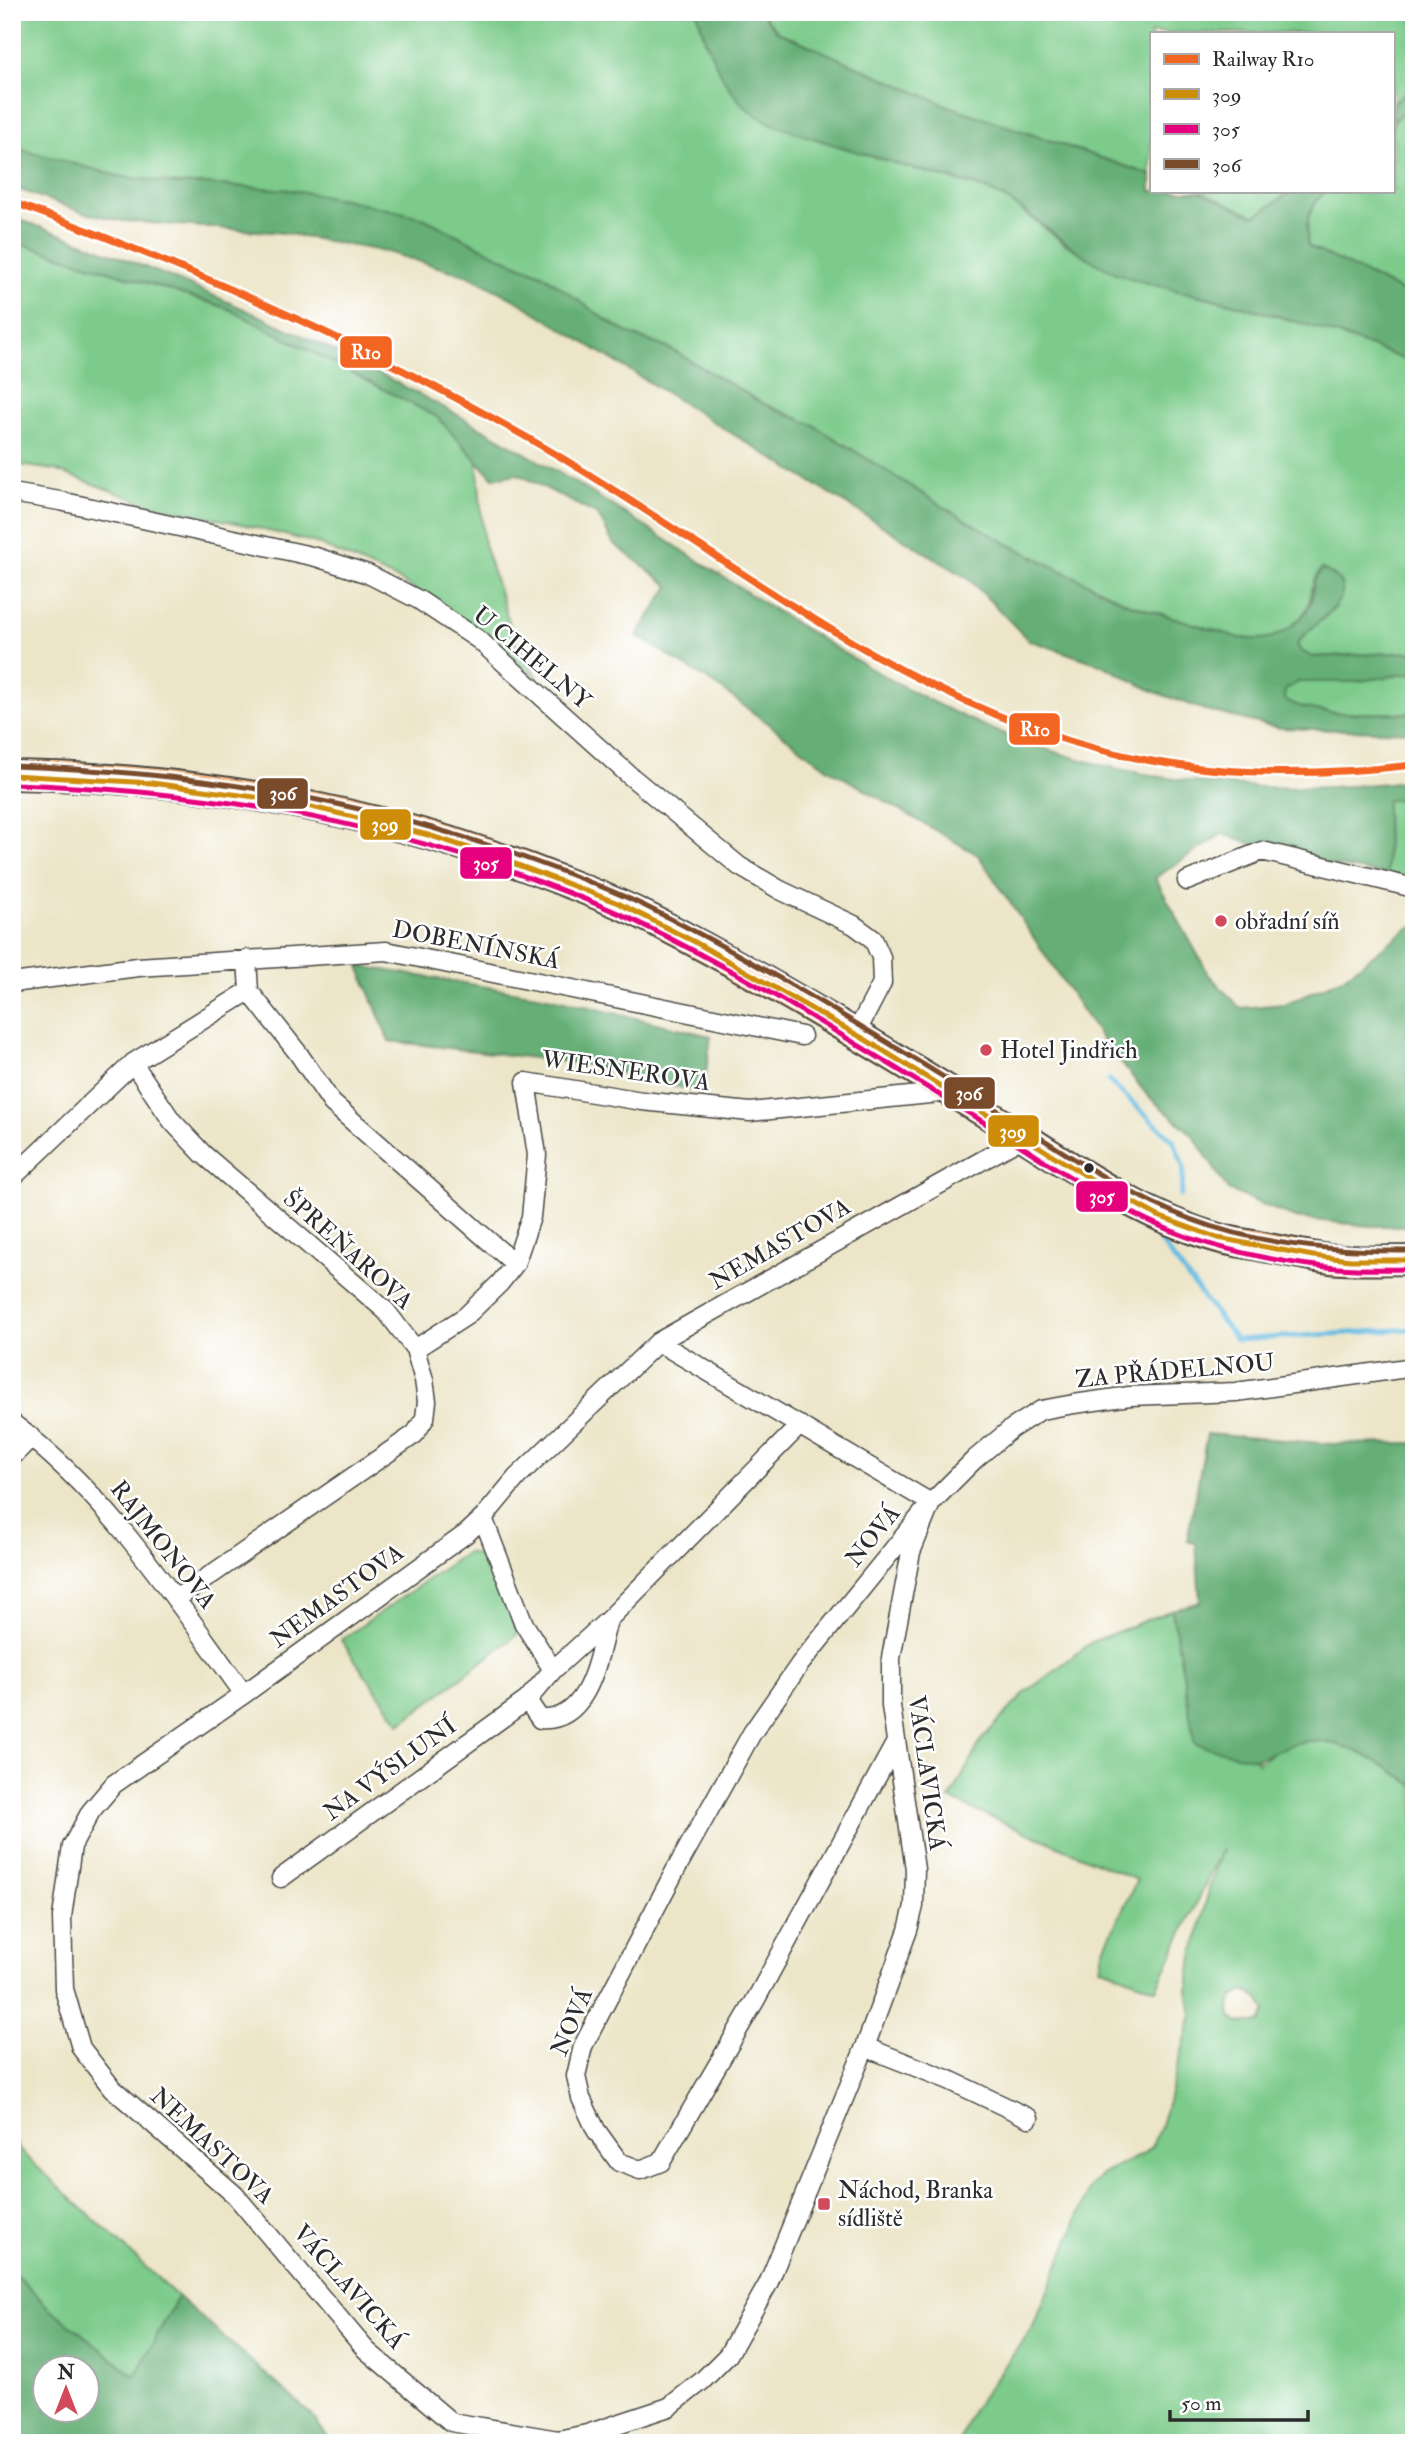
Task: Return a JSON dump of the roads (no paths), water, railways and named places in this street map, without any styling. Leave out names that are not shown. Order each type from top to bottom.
[{"type":"main road","points":[[12,775],[100,778],[188,786],[292,803],[424,833],[510,860],[646,917],[740,967],[856,1032],[1084,1175],[1153,1213],[1218,1238],[1334,1259],[1414,1260]]},
{"type":"street","name":"U CIHELNY","points":[[12,493],[60,500],[316,557],[368,574],[419,600],[479,640],[628,774],[739,866],[780,890],[854,925],[873,939],[881,957],[881,983],[856,1032]]},
{"type":"street","points":[[1187,881],[1262,851],[1414,888]]},
{"type":"street","name":"DOBENÍNSKÁ","points":[[12,983],[138,967],[386,951],[802,1036]]},
{"type":"street","points":[[247,959],[249,991],[332,1103],[515,1264],[467,1316],[415,1349]]},
{"type":"street","points":[[12,1178],[133,1063],[249,991]]},
{"type":"street","name":"ŠPREŇAROVA","points":[[133,1063],[172,1121],[202,1154],[386,1311],[415,1349],[427,1401],[425,1418],[415,1434],[176,1599]]},
{"type":"street","name":"WIESNEROVA","points":[[515,1264],[531,1217],[537,1155],[526,1082],[642,1101],[750,1112],[950,1092]]},
{"type":"street","name":"NEMASTOVA","points":[[266,2230],[235,2195],[112,2088],[81,2048],[64,1989],[62,1917],[72,1846],[91,1811],[114,1784],[467,1533],[517,1477],[658,1342],[1024,1137]]},
{"type":"street","points":[[658,1342],[931,1503]]},
{"type":"street","name":"ZA PŘÁDELNOU","points":[[931,1503],[975,1459],[1011,1429],[1041,1410],[1130,1396],[1236,1392],[1414,1367]]},
{"type":"street","name":"RAJMONOVA","points":[[12,1423],[54,1456],[103,1505],[176,1599],[244,1694]]},
{"type":"street","name":"NA VÝSLUNÍ","points":[[281,1878],[527,1700],[552,1670],[608,1620],[800,1425]]},
{"type":"street","points":[[12,1457],[31,1437]]},
{"type":"street","name":"VÁCLAVICKÁ","points":[[266,2230],[366,2350],[450,2422],[558,2441],[669,2407],[702,2381],[728,2355],[768,2284],[865,2047],[908,1930],[914,1906],[915,1869],[891,1706],[891,1658],[911,1552],[931,1503]]},
{"type":"street","name":"NOVÁ","points":[[896,1742],[756,1999],[662,2162],[640,2170],[619,2162],[596,2130],[581,2098],[576,2076],[583,2046],[675,1871],[752,1733],[800,1664],[931,1503]]},
{"type":"street","points":[[483,1518],[524,1624],[552,1670]]},
{"type":"street","name":"NA VÝSLUNÍ","points":[[527,1700],[540,1719],[554,1720],[580,1703],[592,1677],[608,1620]]},
{"type":"street","points":[[865,2047],[949,2080],[1029,2118]]},
{"type":"street","points":[[587,2434],[604,2443]]},
{"type":"waterway","points":[[1108,1080],[1174,1141],[1184,1169],[1181,1195]]},
{"type":"waterway","points":[[1159,1240],[1236,1340],[1414,1329]]},
{"type":"rail line","name":"R10","points":[[12,202],[220,284],[355,346],[421,380],[552,452],[826,626],[896,667],[968,703],[1043,733],[1158,762],[1231,771],[1268,772],[1341,771],[1414,765]]},
{"type":"place","name":"obřadní síň","points":[[1221,921]]},
{"type":"place","name":"Hotel Jindřich","points":[[986,1050]]},
{"type":"place","name":"Náchod, Branka sídliště","points":[[824,2204]]}]
